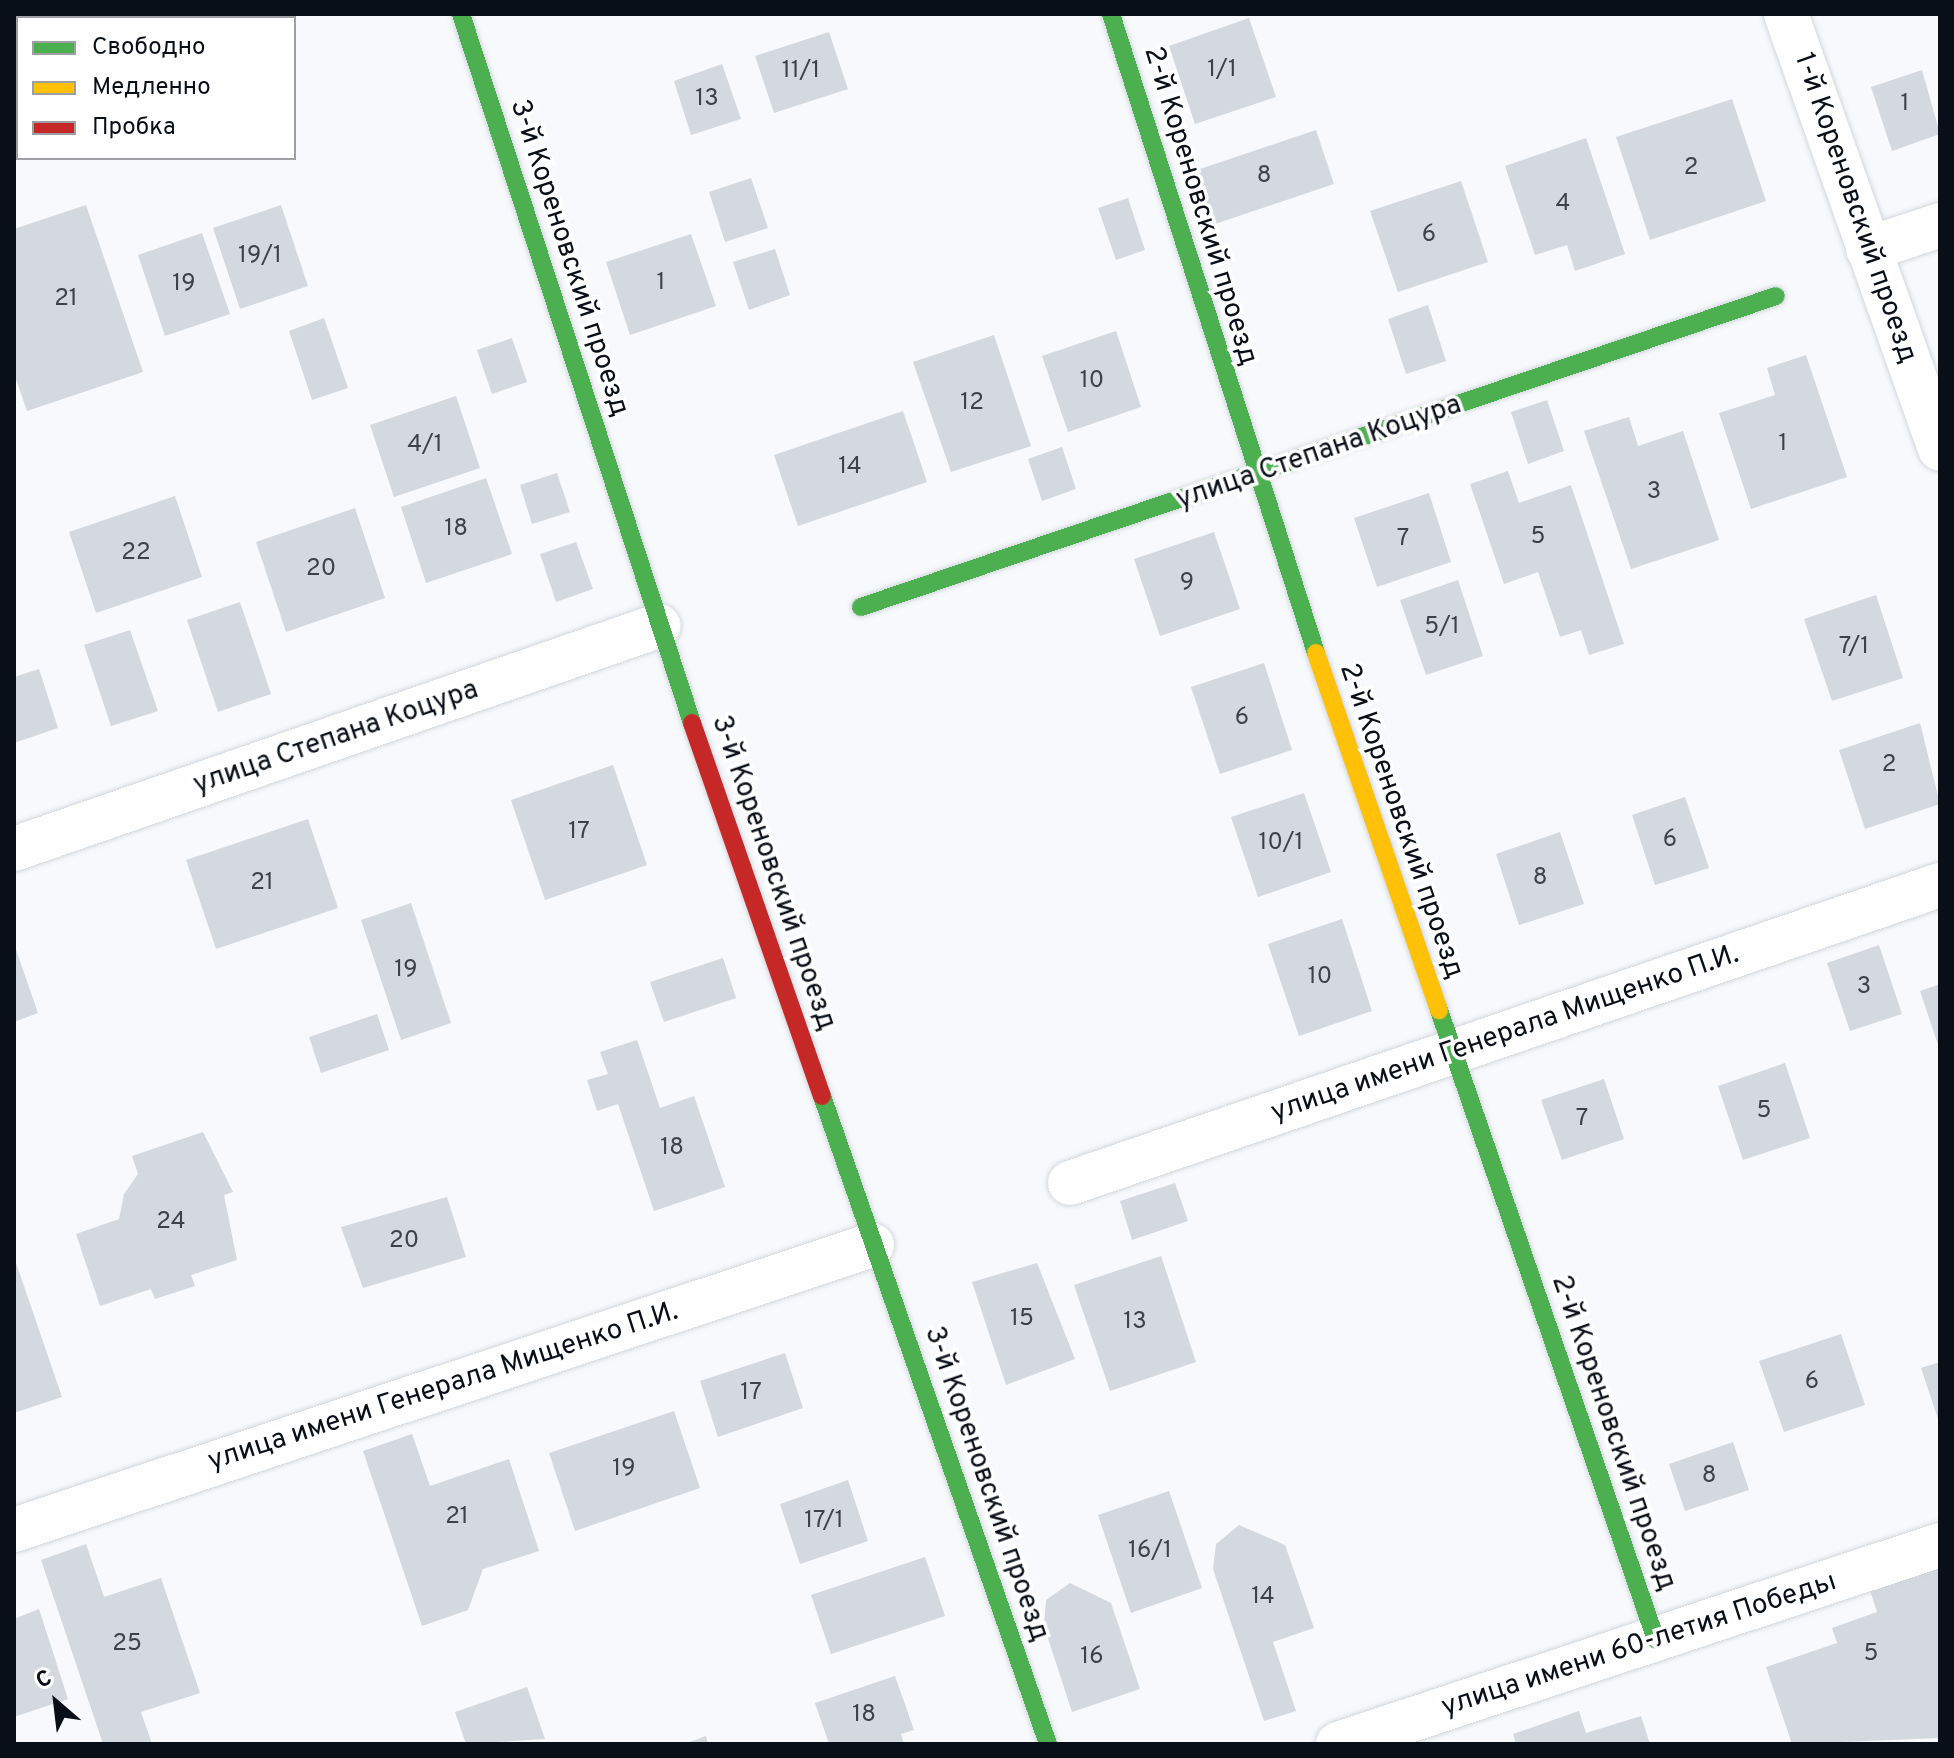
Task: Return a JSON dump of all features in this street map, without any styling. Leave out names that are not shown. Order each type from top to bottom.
[{"type":"street","name":"3-й Кореновский проезд","points":[[461,14],[658,626],[1048,1744]]},
{"type":"street","name":"2-й Кореновский проезд","points":[[1111,14],[1255,475],[1449,1054],[1656,1640]]},
{"type":"street","name":"1-й Кореновский проезд","points":[[1786,14],[1940,448]]},
{"type":"street","points":[[1868,249],[1940,225]]},
{"type":"street","name":"улица Степана Коцура","points":[[861,607],[1776,296]]},
{"type":"street","name":"улица Степана Коцура","points":[[14,849],[658,626]]},
{"type":"street","name":"улица имени Генерала Мищенко П.И.","points":[[1070,1183],[1940,885]]},
{"type":"street","name":"улица имени Генерала Мищенко П.И.","points":[[14,1530],[872,1245]]},
{"type":"street","name":"улица имени 60-летия Победы","points":[[1338,1744],[1940,1545]]},
{"type":"building","points":[[1249,18],[1276,97],[1195,124],[1169,46]]},
{"type":"building","points":[[829,32],[848,89],[774,113],[755,56]]},
{"type":"building","points":[[722,64],[741,119],[691,135],[674,81]]},
{"type":"building","points":[[1922,70],[1940,134],[1892,151],[1871,87]]},
{"type":"building","points":[[1732,99],[1766,201],[1650,240],[1616,137]]},
{"type":"building","points":[[1316,130],[1334,184],[1212,225],[1194,171]]},
{"type":"building","points":[[1586,138],[1625,254],[1575,271],[1567,245],[1535,255],[1505,166]]},
{"type":"building","points":[[751,178],[768,228],[725,242],[709,192]]},
{"type":"building","points":[[1461,181],[1488,262],[1398,292],[1370,211]]},
{"type":"building","points":[[1128,198],[1145,250],[1116,260],[1098,208]]},
{"type":"building","points":[[86,205],[143,372],[27,411],[14,373],[14,229]]},
{"type":"building","points":[[281,205],[308,286],[240,309],[213,228]]},
{"type":"building","points":[[202,233],[230,314],[165,336],[138,255]]},
{"type":"building","points":[[691,234],[716,306],[630,335],[606,262]]},
{"type":"building","points":[[775,249],[790,295],[749,310],[733,262]]},
{"type":"building","points":[[1428,305],[1446,361],[1406,374],[1388,319]]},
{"type":"building","points":[[324,318],[348,388],[312,400],[289,331]]},
{"type":"building","points":[[1116,331],[1141,407],[1068,432],[1042,356]]},
{"type":"building","points":[[994,335],[1031,446],[951,472],[913,362]]},
{"type":"building","points":[[512,338],[527,382],[492,394],[477,350]]},
{"type":"building","points":[[1806,355],[1847,477],[1751,509],[1719,413],[1775,395],[1767,368]]},
{"type":"building","points":[[456,396],[480,468],[394,497],[370,425]]},
{"type":"building","points":[[1547,400],[1564,451],[1528,464],[1511,412]]},
{"type":"building","points":[[903,411],[927,482],[798,526],[774,455]]},
{"type":"building","points":[[1629,417],[1638,446],[1683,431],[1719,540],[1631,569],[1584,431]]},
{"type":"building","points":[[1062,447],[1076,489],[1042,501],[1028,459]]},
{"type":"building","points":[[1508,471],[1519,503],[1571,485],[1624,644],[1589,655],[1581,630],[1560,637],[1538,572],[1504,584],[1470,484]]},
{"type":"building","points":[[557,473],[570,512],[532,524],[520,485]]},
{"type":"building","points":[[486,478],[512,554],[426,583],[401,507]]},
{"type":"building","points":[[1429,493],[1451,562],[1377,587],[1354,518]]},
{"type":"building","points":[[175,496],[202,577],[96,613],[69,532]]},
{"type":"building","points":[[355,508],[385,598],[286,632],[256,542]]},
{"type":"building","points":[[1214,532],[1240,609],[1160,636],[1134,559]]},
{"type":"building","points":[[576,542],[593,589],[556,602],[540,554]]},
{"type":"building","points":[[1458,580],[1483,656],[1426,675],[1400,600]]},
{"type":"building","points":[[1876,595],[1903,678],[1832,701],[1804,619]]},
{"type":"building","points":[[240,602],[271,694],[218,712],[187,620]]},
{"type":"building","points":[[130,630],[158,711],[111,726],[84,645]]},
{"type":"building","points":[[1264,663],[1292,750],[1220,774],[1191,687]]},
{"type":"building","points":[[39,669],[58,728],[14,743],[14,677]]},
{"type":"building","points":[[1920,723],[1940,804],[1865,829],[1839,750]]},
{"type":"building","points":[[613,765],[647,865],[545,900],[511,800]]},
{"type":"building","points":[[1304,793],[1331,872],[1258,897],[1231,817]]},
{"type":"building","points":[[1685,797],[1709,868],[1655,885],[1632,815]]},
{"type":"building","points":[[308,819],[338,908],[216,949],[186,860]]},
{"type":"building","points":[[1560,832],[1584,904],[1519,925],[1496,854]]},
{"type":"building","points":[[411,903],[451,1023],[401,1040],[361,920]]},
{"type":"building","points":[[1342,919],[1372,1011],[1299,1036],[1268,944]]},
{"type":"building","points":[[14,944],[38,1013],[14,1022]]},
{"type":"building","points":[[1879,945],[1902,1014],[1850,1031],[1827,963]]},
{"type":"building","points":[[723,958],[736,998],[664,1022],[650,982]]},
{"type":"building","points":[[1940,984],[1940,1048],[1939,1048],[1920,991]]},
{"type":"building","points":[[377,1014],[389,1050],[321,1073],[309,1037]]},
{"type":"building","points":[[637,1040],[660,1108],[694,1096],[725,1187],[654,1211],[618,1104],[597,1111],[587,1080],[608,1074],[600,1052]]},
{"type":"building","points":[[1785,1063],[1810,1138],[1743,1160],[1718,1086]]},
{"type":"building","points":[[1604,1079],[1624,1139],[1562,1160],[1541,1100]]},
{"type":"building","points":[[203,1132],[233,1192],[224,1195],[237,1260],[191,1275],[195,1286],[155,1299],[151,1289],[100,1306],[76,1234],[119,1219],[124,1194],[138,1174],[132,1156]]},
{"type":"building","points":[[1175,1183],[1188,1221],[1132,1240],[1120,1201]]},
{"type":"building","points":[[447,1197],[466,1257],[363,1288],[341,1227]]},
{"type":"building","points":[[1161,1256],[1196,1362],[1110,1391],[1074,1285]]},
{"type":"building","points":[[14,1257],[62,1397],[14,1413]]},
{"type":"building","points":[[1037,1263],[1075,1359],[1006,1385],[972,1282]]},
{"type":"building","points":[[1841,1334],[1865,1405],[1784,1432],[1759,1361]]},
{"type":"building","points":[[785,1353],[803,1408],[718,1437],[700,1381]]},
{"type":"building","points":[[1940,1362],[1940,1421],[1939,1422],[1921,1368]]},
{"type":"building","points":[[674,1411],[700,1488],[575,1531],[549,1453]]},
{"type":"building","points":[[412,1434],[430,1486],[509,1459],[539,1551],[483,1569],[468,1610],[422,1626],[363,1451]]},
{"type":"building","points":[[1733,1442],[1749,1490],[1685,1511],[1669,1464]]},
{"type":"building","points":[[848,1480],[868,1541],[800,1564],[780,1504]]},
{"type":"building","points":[[1169,1491],[1202,1588],[1131,1613],[1098,1515]]},
{"type":"building","points":[[1239,1525],[1285,1545],[1314,1628],[1273,1642],[1296,1711],[1264,1721],[1213,1569],[1216,1544]]},
{"type":"building","points":[[86,1544],[104,1597],[161,1578],[200,1693],[141,1712],[152,1744],[103,1744],[41,1560]]},
{"type":"building","points":[[925,1557],[945,1616],[831,1654],[811,1595]]},
{"type":"building","points":[[1938,1568],[1940,1738],[1792,1744],[1766,1667],[1837,1643],[1832,1628],[1877,1612],[1870,1590]]},
{"type":"building","points":[[1070,1583],[1111,1603],[1140,1689],[1072,1712],[1044,1626],[1046,1600]]},
{"type":"building","points":[[39,1609],[68,1699],[14,1717],[14,1619]]},
{"type":"building","points":[[895,1676],[914,1730],[901,1734],[904,1744],[829,1744],[815,1703]]},
{"type":"building","points":[[527,1687],[545,1739],[466,1744],[455,1712]]},
{"type":"building","points":[[1579,1711],[1586,1733],[1641,1716],[1650,1744],[1516,1744],[1513,1734]]},
{"type":"building","points":[[706,1736],[708,1744],[684,1744]]},
{"type":"traffic: fast","points":[[461,14],[692,723]]},
{"type":"traffic: fast","points":[[1111,14],[1316,653]]},
{"type":"traffic: fast","points":[[861,607],[1776,296]]},
{"type":"traffic: fast","points":[[1439,1010],[1656,1640]]},
{"type":"traffic: fast","points":[[822,1096],[1048,1744]]},
{"type":"traffic: slow","points":[[1316,653],[1439,1010]]},
{"type":"traffic: jam","points":[[692,723],[822,1096]]}]
